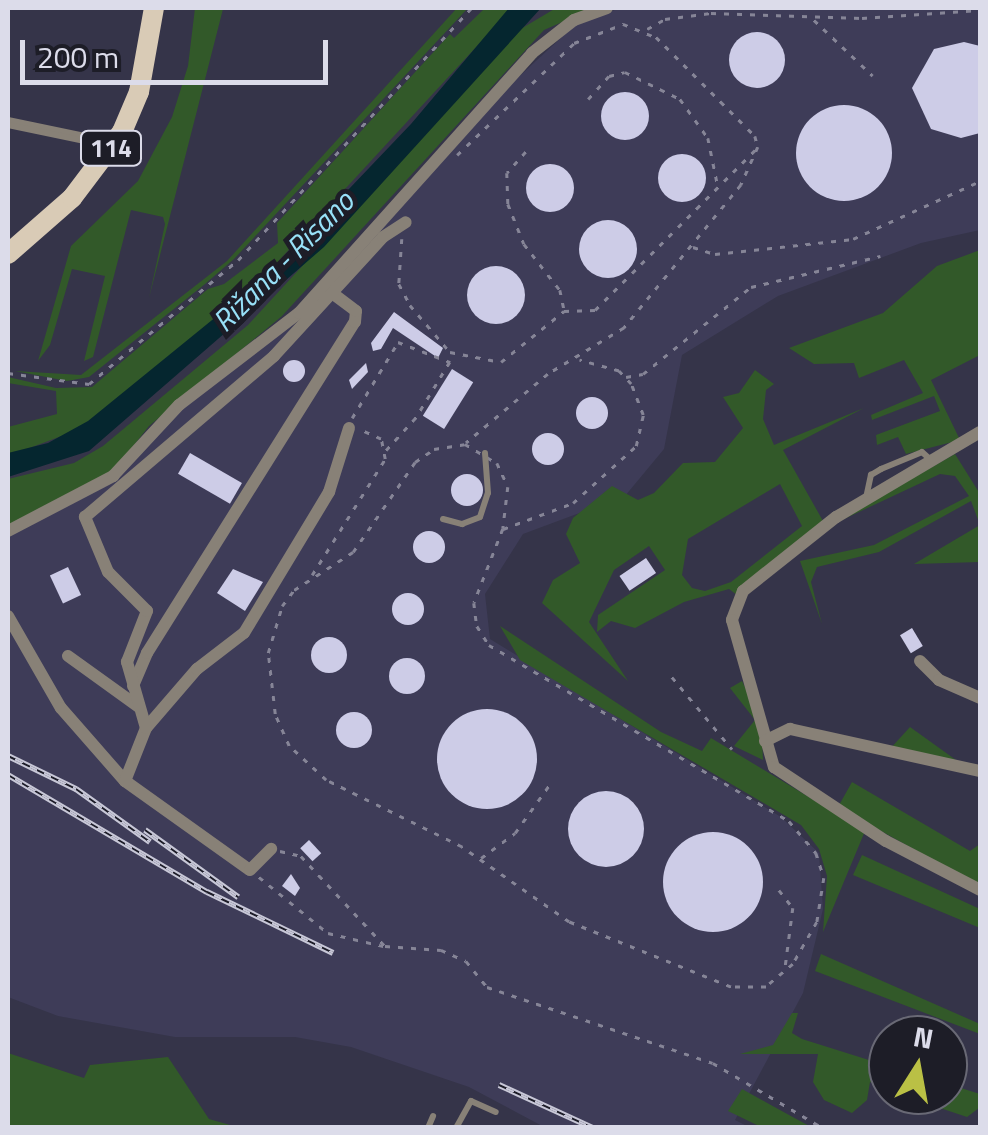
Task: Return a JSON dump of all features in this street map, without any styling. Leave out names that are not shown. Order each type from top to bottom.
[{"type":"main road","name":"114","points":[[8,254],[72,198],[113,145],[139,92],[154,8]]},
{"type":"street","points":[[8,530],[113,476],[179,404],[299,313],[532,53],[574,20],[608,8]]},
{"type":"street","points":[[146,728],[132,698],[127,662],[147,611],[108,572],[85,518],[335,295],[371,250],[405,228]]},
{"type":"street","points":[[132,698],[147,653],[355,322],[356,311],[335,295]]},
{"type":"street","points":[[125,780],[146,728],[197,669],[244,633],[320,508],[349,428]]},
{"type":"street","points":[[980,432],[866,498],[753,582],[734,609],[736,648],[780,774],[886,841],[980,890]]},
{"type":"street","points":[[8,616],[70,721],[125,780],[250,870],[271,849]]},
{"type":"street","points":[[68,656],[132,698]]},
{"type":"street","points":[[920,661],[940,680],[980,698]]},
{"type":"street","points":[[766,741],[790,729],[980,770]]},
{"type":"lane","points":[[8,122],[113,145]]},
{"type":"lane","points":[[442,518],[462,524],[480,517],[488,494],[485,453]]},
{"type":"lane","points":[[456,1128],[471,1101],[496,1112]]},
{"type":"lane","points":[[428,1128],[433,1116]]},
{"type":"path","points":[[8,373],[88,384],[238,260],[471,8]]},
{"type":"path","points":[[445,166],[574,43],[610,26],[646,30],[665,19],[711,13],[813,18],[980,10]]},
{"type":"path","points":[[813,18],[873,76]]},
{"type":"path","points":[[312,576],[353,552],[415,462],[434,449],[465,444],[537,383],[624,328],[741,184],[758,147],[755,136],[646,30]]},
{"type":"path","points":[[588,99],[609,76],[625,72],[680,100],[708,138],[717,184]]},
{"type":"path","points":[[405,228],[400,247],[403,294],[450,352],[508,359],[564,311],[595,310],[671,241],[717,184],[758,147]]},
{"type":"path","points":[[526,152],[507,174],[508,204],[524,244],[560,290],[564,311]]},
{"type":"path","points":[[691,246],[715,254],[853,239],[980,181]]},
{"type":"path","points":[[578,359],[626,377],[643,374],[751,287],[880,256]]},
{"type":"path","points":[[386,451],[376,435],[349,428],[398,342],[450,362],[416,418],[386,451],[312,576],[282,606],[268,640],[276,714],[288,746],[326,780],[480,859],[569,922],[731,988],[766,987],[803,951],[822,906],[821,866],[809,840],[789,821],[490,645],[477,626],[474,603],[503,528],[508,487],[485,453],[465,444]]},
{"type":"path","points":[[503,528],[573,503],[632,453],[643,416],[626,377]]},
{"type":"path","points":[[672,677],[732,749]]},
{"type":"path","points":[[480,859],[514,833],[550,784]]},
{"type":"path","points":[[271,849],[301,856],[385,946]]},
{"type":"path","points":[[250,870],[328,933],[385,946],[441,950],[466,961],[487,987],[713,1063],[823,1128]]},
{"type":"path","points":[[779,890],[793,908],[786,971]]},
{"type":"shaded area","points":[[620,8],[980,8],[980,230],[921,243],[778,296],[682,355],[664,449],[625,496],[523,534],[485,594],[490,639],[781,817],[819,853],[823,909],[803,993],[735,1120],[749,1127],[544,1127],[469,1087],[351,1047],[295,1037],[175,1037],[58,1016],[8,997],[8,537],[114,479],[180,407],[303,318],[486,107],[575,25]]},
{"type":"green space","points":[[195,8],[223,9],[149,298],[165,224],[163,217],[131,210],[93,357],[84,361],[105,276],[72,269],[50,345],[38,361],[71,246],[138,181],[172,117],[188,66]]},
{"type":"green space","points":[[457,8],[468,8],[234,259],[205,284],[89,377],[67,381],[15,371],[81,375],[227,261]]},
{"type":"green space","points":[[512,8],[274,266],[136,388],[75,431],[8,456],[8,427],[57,414],[56,391],[8,383],[8,377],[56,388],[92,387],[208,289],[224,284],[278,243],[277,223],[450,34],[454,38],[483,10]]},
{"type":"green space","points":[[556,8],[594,8],[544,30],[282,316],[149,426],[112,473],[8,525],[8,479],[74,463],[103,446],[248,325],[519,30]]},
{"type":"green space","points":[[980,250],[980,355],[931,380],[960,440],[906,454],[898,437],[877,445],[876,435],[940,411],[934,396],[872,420],[871,415],[923,393],[904,360],[859,378],[854,363],[814,364],[789,348],[883,313],[937,266]]},
{"type":"green space","points":[[755,370],[774,384],[766,390],[763,419],[774,445],[864,408],[783,450],[823,521],[737,595],[729,589],[684,602],[635,628],[611,621],[597,632],[598,615],[665,570],[649,546],[614,570],[589,622],[628,681],[542,603],[553,580],[580,563],[566,534],[573,518],[612,486],[638,500],[654,493],[683,463],[715,462],[743,428],[723,397],[739,393]],"holes":[[[780,484],[802,526],[731,582],[705,591],[692,588],[682,575],[688,539]]]},
{"type":"green space","points":[[955,454],[980,494],[980,525],[971,501],[879,552],[817,567],[811,582],[822,624],[800,561],[874,545],[969,496],[955,476],[940,474],[827,527]]},
{"type":"green space","points":[[980,525],[980,562],[914,564]]},
{"type":"green space","points":[[500,626],[661,732],[702,751],[711,738],[865,831],[823,932],[827,876],[819,849],[801,825],[520,660]]},
{"type":"green space","points":[[742,681],[761,721],[763,760],[734,746],[755,720],[730,688]]},
{"type":"green space","points":[[910,727],[963,765],[889,750]]},
{"type":"green space","points":[[852,782],[970,851],[980,844],[980,886],[838,807]]},
{"type":"green space","points":[[862,855],[980,909],[980,928],[853,875]]},
{"type":"green space","points":[[821,954],[960,1015],[930,1015],[815,971]]},
{"type":"green space","points":[[792,1013],[798,1013],[792,1033],[868,1060],[867,1100],[852,1113],[824,1100],[813,1082],[818,1054],[740,1054],[773,1045]]},
{"type":"green space","points":[[968,1019],[980,1024],[980,1034],[968,1029]]},
{"type":"green space","points":[[8,1053],[84,1078],[90,1065],[168,1057],[209,1119],[237,1127],[8,1127]]},
{"type":"green space","points":[[742,1089],[811,1127],[761,1127],[728,1111]]},
{"type":"green space","points":[[968,1090],[980,1094],[979,1108],[967,1117],[961,1115],[968,1115]]},
{"type":"water","name":"Rižana - Risano","points":[[509,8],[541,8],[324,247],[89,451],[8,477],[8,453],[48,443],[88,421],[266,276],[411,124]]},
{"type":"building","points":[[757,32],[777,40],[785,60],[777,80],[757,88],[737,80],[729,60],[737,40]]},
{"type":"building","points":[[964,42],[980,46],[980,133],[961,138],[931,129],[912,88],[934,49]]},
{"type":"building","points":[[625,92],[642,99],[649,116],[642,133],[625,140],[608,133],[601,116],[608,99]]},
{"type":"building","points":[[844,105],[862,109],[878,119],[888,135],[892,153],[888,171],[878,187],[862,197],[844,201],[826,197],[810,187],[800,171],[796,153],[800,135],[810,119],[826,109]]},
{"type":"building","points":[[682,154],[699,161],[706,178],[699,195],[682,202],[665,195],[658,178],[665,161]]},
{"type":"building","points":[[550,164],[567,171],[574,188],[567,205],[550,212],[533,205],[526,188],[533,171]]},
{"type":"building","points":[[608,220],[628,229],[637,249],[628,269],[608,278],[588,269],[579,249],[588,229]]},
{"type":"building","points":[[496,266],[516,275],[525,295],[516,315],[496,324],[476,315],[467,295],[476,275]]},
{"type":"building","points":[[394,312],[443,348],[438,358],[393,328],[381,349],[373,351],[371,343]]},
{"type":"building","points":[[294,360],[302,363],[302,379],[294,382],[286,379],[283,371],[286,363]]},
{"type":"building","points":[[366,363],[368,372],[352,389],[349,380]]},
{"type":"building","points":[[452,369],[473,382],[444,429],[423,416]]},
{"type":"building","points":[[592,397],[603,402],[608,413],[603,424],[592,429],[581,424],[576,413],[581,402]]},
{"type":"building","points":[[548,433],[559,438],[564,449],[559,460],[548,465],[537,460],[532,449],[537,438]]},
{"type":"building","points":[[190,453],[242,483],[230,504],[178,474]]},
{"type":"building","points":[[467,474],[478,479],[483,490],[478,501],[467,506],[456,501],[451,490],[456,479]]},
{"type":"building","points":[[429,531],[440,536],[445,547],[440,558],[429,563],[418,558],[413,547],[418,536]]},
{"type":"building","points":[[646,558],[656,573],[630,591],[619,576]]},
{"type":"building","points":[[68,567],[81,595],[63,604],[50,575]]},
{"type":"building","points":[[233,569],[263,582],[245,611],[217,593]]},
{"type":"building","points":[[408,593],[419,598],[424,609],[419,620],[408,625],[397,620],[392,609],[397,598]]},
{"type":"building","points":[[912,628],[923,646],[911,653],[900,635]]},
{"type":"building","points":[[329,637],[342,642],[347,655],[342,668],[329,673],[316,668],[311,655],[316,642]]},
{"type":"building","points":[[407,658],[420,663],[425,676],[420,689],[407,694],[394,689],[389,676],[394,663]]},
{"type":"building","points":[[487,709],[506,713],[522,724],[533,740],[537,759],[533,778],[522,794],[506,805],[487,809],[468,805],[452,794],[441,778],[437,759],[441,740],[452,724],[468,713]]},
{"type":"building","points":[[354,712],[367,717],[372,730],[367,743],[354,748],[341,743],[336,730],[341,717]]},
{"type":"building","points":[[606,791],[633,802],[644,829],[633,856],[606,867],[579,856],[568,829],[579,802]]},
{"type":"building","points":[[713,832],[732,836],[748,847],[759,863],[763,882],[759,901],[748,917],[732,928],[713,932],[694,928],[678,917],[667,901],[663,882],[667,863],[678,847],[694,836]]},
{"type":"building","points":[[309,840],[321,853],[312,861],[300,848]]},
{"type":"building","points":[[291,874],[300,888],[295,896],[282,886]]},
{"type":"railway","points":[[8,756],[76,789],[150,842]]},
{"type":"railway","points":[[8,775],[207,892],[333,953]]},
{"type":"railway","points":[[145,830],[238,897]]},
{"type":"railway","points":[[499,1085],[593,1128]]}]
